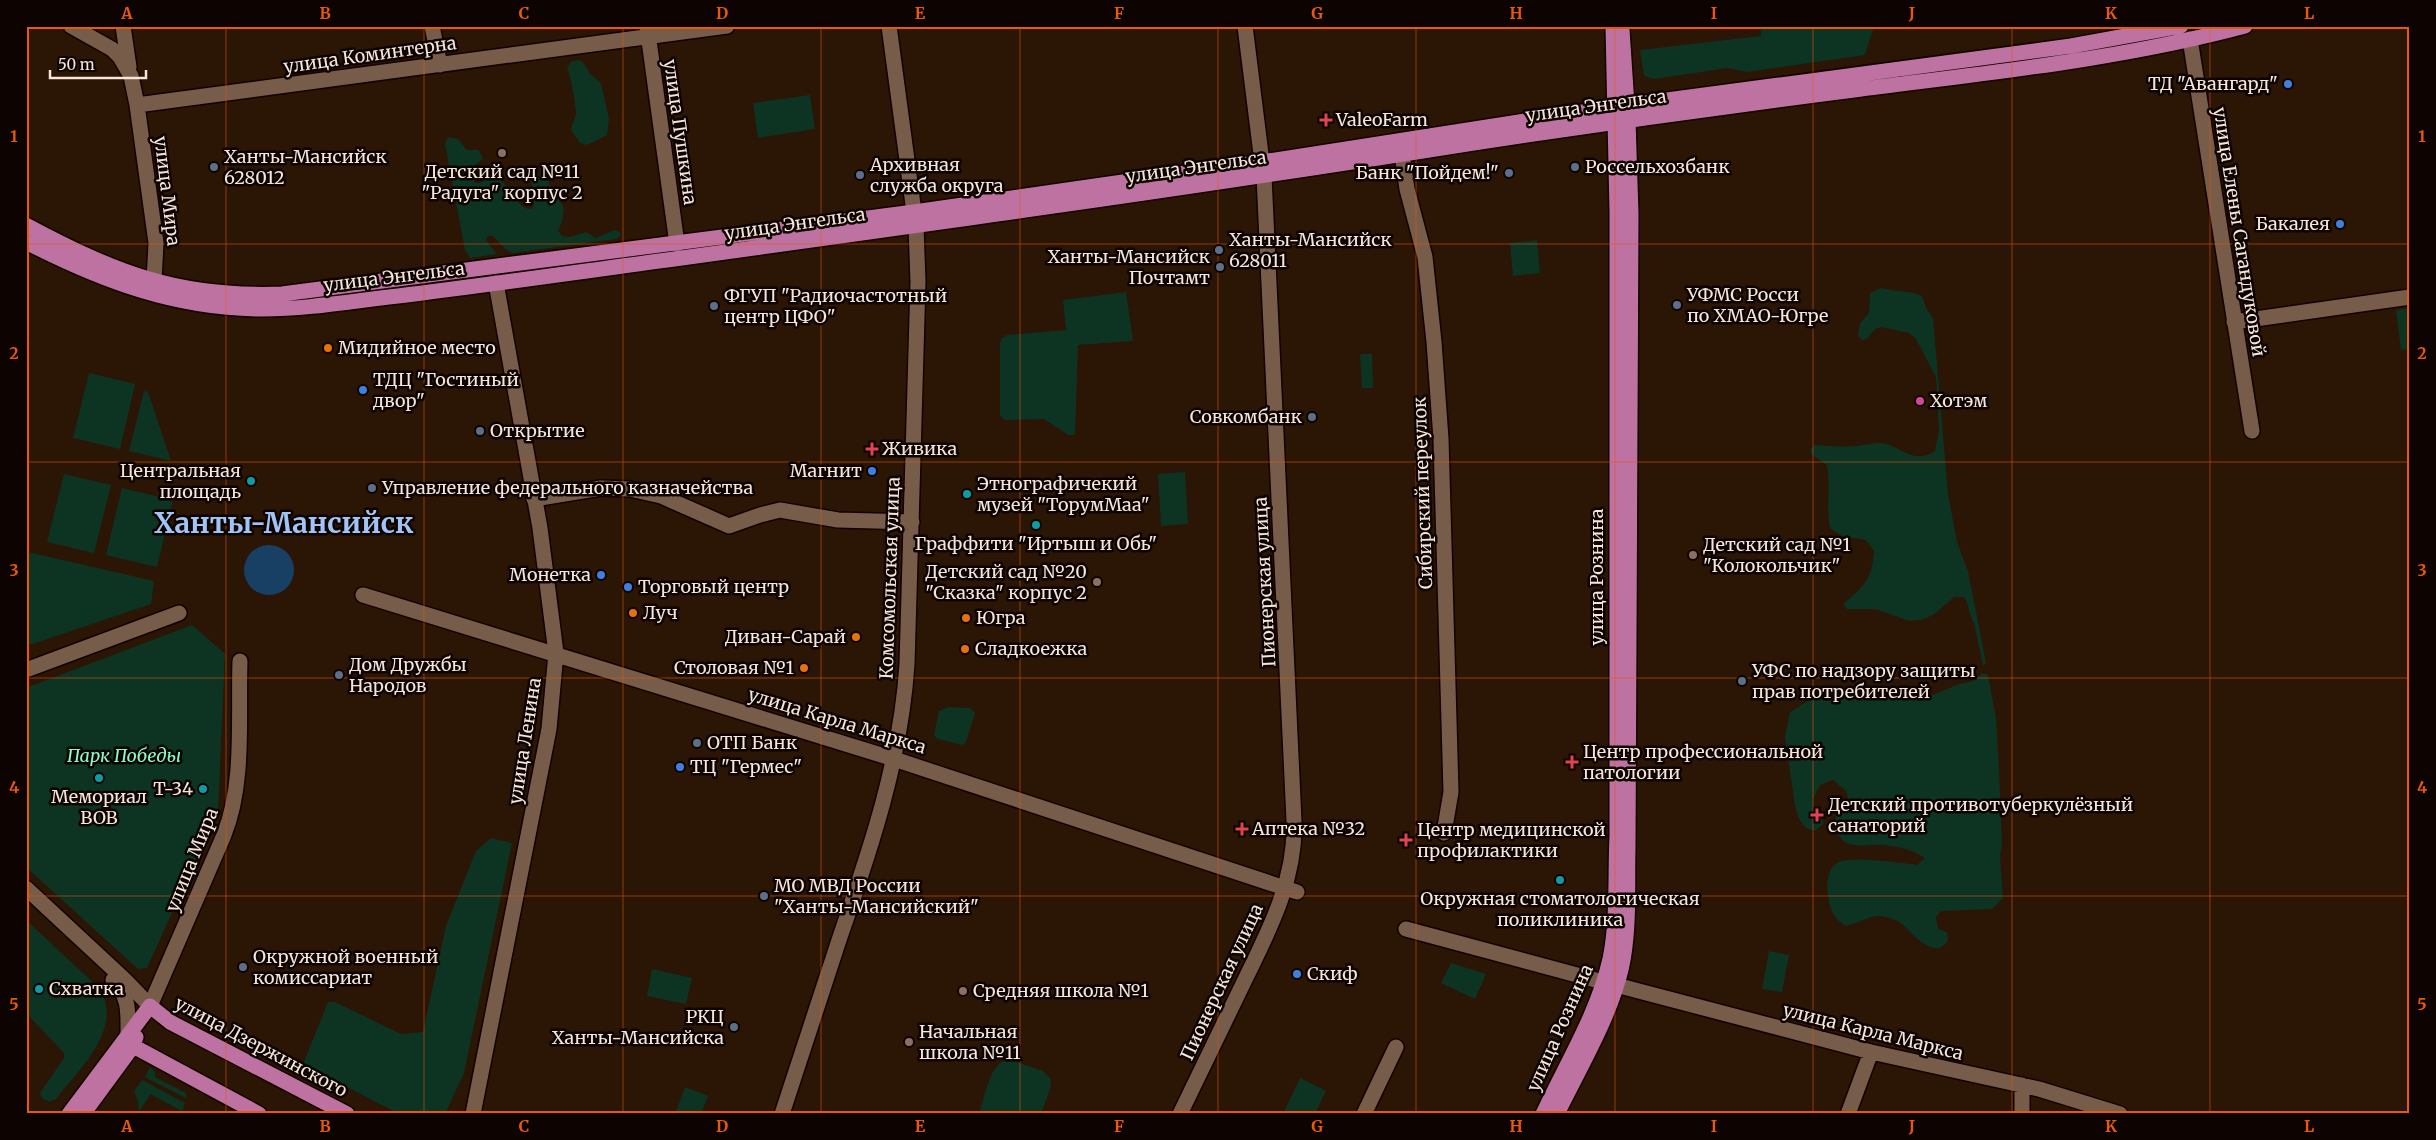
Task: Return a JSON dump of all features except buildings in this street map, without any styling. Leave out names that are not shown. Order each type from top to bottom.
[{"type":"main road","name":"улица Рознина","points":[[1542,1114],[1591,1013],[1624,957],[1628,848],[1622,341],[1631,214],[1613,26]]},
{"type":"main road","name":"улица Рознина","points":[[1621,26],[1622,114]]},
{"type":"main road","name":"улица Энгельса","points":[[2072,53],[2181,26]]},
{"type":"main road","name":"улица Энгельса","points":[[152,288],[202,306],[273,309],[496,284],[915,219],[1263,169],[1622,114],[2072,53],[2189,33],[2245,26]]},
{"type":"main road","name":"улица Энгельса","points":[[1263,169],[1402,154],[1622,114]]},
{"type":"main road","points":[[26,215],[58,232],[75,251]]},
{"type":"main road","name":"улица Энгельса","points":[[152,288],[188,289],[223,293],[274,294],[676,244],[915,219]]},
{"type":"main road","points":[[26,224],[75,251],[119,270],[152,288]]},
{"type":"main road","points":[[26,242],[94,275],[152,288]]},
{"type":"main road","points":[[493,268],[496,284]]},
{"type":"main road","name":"улица Рознина","points":[[1557,1114],[1610,983]]},
{"type":"main road","name":"улица Мира","points":[[83,1114],[150,1006]]},
{"type":"main road","name":"улица Дзержинского","points":[[150,1006],[170,1022],[347,1114]]},
{"type":"main road","points":[[130,1040],[259,1114]]},
{"type":"main road","name":"улица Мира","points":[[69,1114],[130,1040]]},
{"type":"street","points":[[71,26],[100,41],[116,53],[130,76]]},
{"type":"street","points":[[100,41],[105,42],[116,38],[123,26]]},
{"type":"street","points":[[123,26],[130,76]]},
{"type":"street","points":[[432,26],[440,65]]},
{"type":"street","name":"улица Коминтерна","points":[[137,105],[440,65],[648,31],[727,26]]},
{"type":"street","name":"Комсомольская улица","points":[[782,1114],[864,866],[894,758],[906,683],[918,282],[915,219],[890,26]]},
{"type":"street","name":"Пионерская улица","points":[[1180,1114],[1271,926],[1291,890],[1294,821],[1263,169],[1245,26]]},
{"type":"street","name":"улица Пушкина","points":[[648,31],[676,244]]},
{"type":"street","name":"улица Елены Сагандуковой","points":[[2189,33],[2252,431]]},
{"type":"street","name":"улица Мира","points":[[130,76],[137,105],[156,243],[152,288]]},
{"type":"street","name":"Сибирский переулок","points":[[1402,154],[1407,189],[1425,257],[1430,292],[1441,440],[1451,792],[1444,833]]},
{"type":"street","name":"улица Ленина","points":[[473,1114],[549,729],[556,653],[534,499],[496,284]]},
{"type":"street","points":[[2234,322],[2410,297]]},
{"type":"street","points":[[534,499],[587,490],[613,488],[661,496],[729,526],[780,510],[838,520],[912,522]]},
{"type":"street","name":"улица Карла Маркса","points":[[364,595],[894,758],[1291,890]]},
{"type":"street","points":[[26,670],[179,613]]},
{"type":"street","name":"улица Мира","points":[[150,1006],[224,835],[233,808],[237,774],[240,661]]},
{"type":"street","name":"улица Дзержинского","points":[[26,888],[150,1006]]},
{"type":"street","points":[[26,899],[118,985],[127,1002],[130,1040]]},
{"type":"street","name":"улица Карла Маркса","points":[[1406,929],[1871,1052],[2022,1085],[2120,1114]]},
{"type":"street","points":[[1364,1114],[1396,1047]]},
{"type":"street","points":[[1848,1114],[1871,1052]]},
{"type":"street","points":[[2022,1085],[2022,1114]]},
{"type":"green space","points":[[1760,26],[1874,26],[1865,55],[1747,72],[1728,68],[1654,79],[1644,76],[1640,50],[1761,36]]},
{"type":"green space","points":[[578,60],[583,62],[590,74],[601,83],[609,119],[607,135],[587,145],[580,143],[571,130],[576,110],[572,84],[567,69],[571,62]]},
{"type":"green space","points":[[810,95],[815,129],[758,138],[753,103]]},
{"type":"green space","points":[[448,137],[458,139],[467,150],[479,150],[483,159],[470,169],[475,183],[497,177],[515,199],[528,209],[533,208],[534,202],[531,181],[537,174],[546,178],[564,208],[562,222],[558,230],[562,236],[570,237],[586,232],[596,238],[614,230],[620,232],[621,235],[616,239],[512,253],[505,249],[493,236],[488,236],[486,240],[497,254],[470,258],[465,250],[445,144]]},
{"type":"green space","points":[[1537,240],[1540,273],[1513,276],[1510,243]]},
{"type":"green space","points":[[1881,288],[1922,296],[1927,310],[1933,318],[1948,494],[1957,542],[1968,571],[1986,663],[1983,665],[1974,623],[1964,597],[1954,597],[1933,615],[1921,620],[1909,621],[1876,609],[1847,609],[1843,604],[1866,581],[1871,569],[1874,551],[1866,540],[1842,536],[1830,528],[1827,465],[1811,454],[1811,449],[1814,445],[1852,446],[1880,443],[1913,455],[1927,455],[1935,451],[1939,430],[1936,377],[1916,339],[1909,333],[1881,327],[1875,329],[1867,339],[1862,340],[1858,336],[1860,323],[1869,313],[1870,293]]},
{"type":"green space","points":[[1126,292],[1133,341],[1078,345],[1075,435],[1068,435],[1044,419],[1005,420],[1000,415],[1000,343],[1002,338],[1007,335],[1066,330],[1063,300]]},
{"type":"green space","points":[[2410,308],[2410,349],[2401,350],[2396,310]]},
{"type":"green space","points":[[1360,354],[1372,354],[1373,388],[1362,388]]},
{"type":"green space","points":[[89,373],[135,384],[120,449],[73,438]]},
{"type":"green space","points":[[144,391],[148,392],[171,461],[129,451]]},
{"type":"green space","points":[[1185,472],[1188,524],[1161,526],[1158,474]]},
{"type":"green space","points":[[64,474],[111,485],[94,553],[47,542]]},
{"type":"green space","points":[[122,488],[173,500],[157,567],[106,555]]},
{"type":"green space","points":[[28,552],[154,581],[151,604],[26,646],[26,561]]},
{"type":"green space","name":"Парк Победы","points":[[192,625],[225,654],[218,811],[147,968],[138,969],[26,867],[26,688]]},
{"type":"green space","points":[[1982,673],[1988,675],[1996,718],[2003,898],[1992,909],[1941,911],[1936,917],[1938,929],[1947,932],[1948,940],[1942,946],[1936,948],[1922,943],[1898,921],[1886,917],[1875,916],[1846,926],[1835,917],[1827,891],[1829,873],[1837,863],[1853,860],[1876,860],[1917,865],[1925,858],[1910,850],[1884,845],[1852,845],[1841,839],[1836,831],[1835,822],[1838,813],[1848,798],[1846,791],[1833,780],[1820,785],[1813,799],[1814,812],[1823,821],[1823,824],[1815,831],[1804,825],[1799,819],[1795,806],[1785,737],[1790,712],[1810,700],[1833,696],[1926,698],[1959,684],[1974,681]]},
{"type":"green space","points":[[949,707],[970,708],[975,713],[966,742],[963,745],[937,739],[934,735],[939,711]]},
{"type":"green space","points":[[491,838],[512,843],[464,1073],[445,1114],[399,1114],[303,1064],[328,1002],[335,1002],[401,1034],[423,1032],[446,926],[476,851]]},
{"type":"green space","points":[[26,920],[99,988],[106,1003],[103,1033],[96,1047],[56,1099],[49,1102],[42,1098],[40,1093],[64,1058],[64,1053],[26,1013]]},
{"type":"green space","points":[[1769,951],[1789,955],[1782,992],[1762,989]]},
{"type":"green space","points":[[1451,963],[1486,974],[1475,999],[1441,983]]},
{"type":"green space","points":[[652,969],[692,978],[686,1004],[647,996]]},
{"type":"green space","points":[[1010,1060],[1043,1071],[1050,1078],[1051,1086],[1041,1114],[979,1114],[989,1081],[997,1066]]},
{"type":"green space","points":[[150,1067],[155,1072],[155,1077],[186,1093],[187,1099],[145,1077]]},
{"type":"green space","points":[[1300,1078],[1326,1091],[1315,1114],[1283,1114]]},
{"type":"green space","points":[[142,1080],[185,1103],[182,1111],[150,1094],[139,1112],[138,1101],[134,1091]]},
{"type":"green space","points":[[685,1087],[708,1096],[701,1114],[675,1114]]},
{"type":"water","points":[[269,545],[278,547],[289,556],[294,570],[292,579],[283,590],[269,595],[260,593],[249,584],[244,570],[246,561],[255,550]]},
{"type":"place","name":"ТД \"Авангард\"","points":[[2288,84]]},
{"type":"place","name":"ValeoFarm","points":[[1326,120]]},
{"type":"place","name":"Детский сад №11 \"Радуга\" корпус 2","points":[[502,153]]},
{"type":"place","name":"Ханты-Мансийск 628012","points":[[214,167]]},
{"type":"place","name":"Россельхозбанк","points":[[1575,167]]},
{"type":"place","name":"Банк \"Пойдем!\"","points":[[1509,173]]},
{"type":"place","name":"Архивная служба округа","points":[[860,175]]},
{"type":"place","name":"Бакалея","points":[[2340,224]]},
{"type":"place","name":"Ханты-Мансийск 628011","points":[[1219,250]]},
{"type":"place","name":"Ханты-Мансийск Почтамт","points":[[1220,267]]},
{"type":"place","name":"УФМС Росси по ХМАО-Югре","points":[[1677,305]]},
{"type":"place","name":"ФГУП \"Радиочастотный центр ЦФО\"","points":[[714,306]]},
{"type":"place","name":"Мидийное место","points":[[328,348]]},
{"type":"place","name":"ТДЦ \"Гостиный двор\"","points":[[363,390]]},
{"type":"place","name":"Хотэм","points":[[1920,401]]},
{"type":"place","name":"Совкомбанк","points":[[1312,417]]},
{"type":"place","name":"Открытие","points":[[480,431]]},
{"type":"place","name":"Живика","points":[[872,449]]},
{"type":"place","name":"Магнит","points":[[872,471]]},
{"type":"place","name":"Центральная площадь","points":[[251,481]]},
{"type":"place","name":"Управление федерального казначейства","points":[[372,488]]},
{"type":"place","name":"Этнографичекий музей \"ТорумМаа\"","points":[[967,494]]},
{"type":"place","name":"Граффити \"Иртыш и Обь\"","points":[[1036,525]]},
{"type":"place","name":"Детский сад №1 \"Колокольчик\"","points":[[1693,555]]},
{"type":"place","name":"Монетка","points":[[601,575]]},
{"type":"place","name":"Детский сад №20 \"Сказка\" корпус 2","points":[[1097,582]]},
{"type":"place","name":"Торговый центр","points":[[628,587]]},
{"type":"place","name":"Луч","points":[[633,613]]},
{"type":"place","name":"Югра","points":[[966,618]]},
{"type":"place","name":"Диван-Сарай","points":[[856,637]]},
{"type":"place","name":"Сладкоежка","points":[[965,649]]},
{"type":"place","name":"Столовая №1","points":[[804,668]]},
{"type":"place","name":"Дом Дружбы Народов","points":[[339,675]]},
{"type":"place","name":"УФС по надзору защиты прав потребителей","points":[[1742,681]]},
{"type":"place","name":"ОТП Банк","points":[[697,743]]},
{"type":"place","name":"Центр профессиональной патологии","points":[[1572,762]]},
{"type":"place","name":"ТЦ \"Гермес\"","points":[[680,767]]},
{"type":"place","name":"Мемориал ВОВ","points":[[99,778]]},
{"type":"place","name":"T-34","points":[[203,789]]},
{"type":"place","name":"Детский противотуберкулёзный санаторий","points":[[1817,815]]},
{"type":"place","name":"Аптека №32","points":[[1242,829]]},
{"type":"place","name":"Центр медицинской профилактики","points":[[1406,840]]},
{"type":"place","name":"Окружная стоматологическая поликлиника","points":[[1560,880]]},
{"type":"place","name":"МО МВД России \"Ханты-Мансийский\"","points":[[764,896]]},
{"type":"place","name":"Окружной военный комиссариат","points":[[243,967]]},
{"type":"place","name":"Скиф","points":[[1297,974]]},
{"type":"place","name":"Cхватка","points":[[39,989]]},
{"type":"place","name":"Средняя школа №1","points":[[963,991]]},
{"type":"place","name":"РКЦ Ханты-Мансийска","points":[[734,1027]]},
{"type":"place","name":"Начальная школа №11","points":[[909,1042]]},
{"type":"district","name":"Ханты-Мансийск","points":[[284,523]]}]
